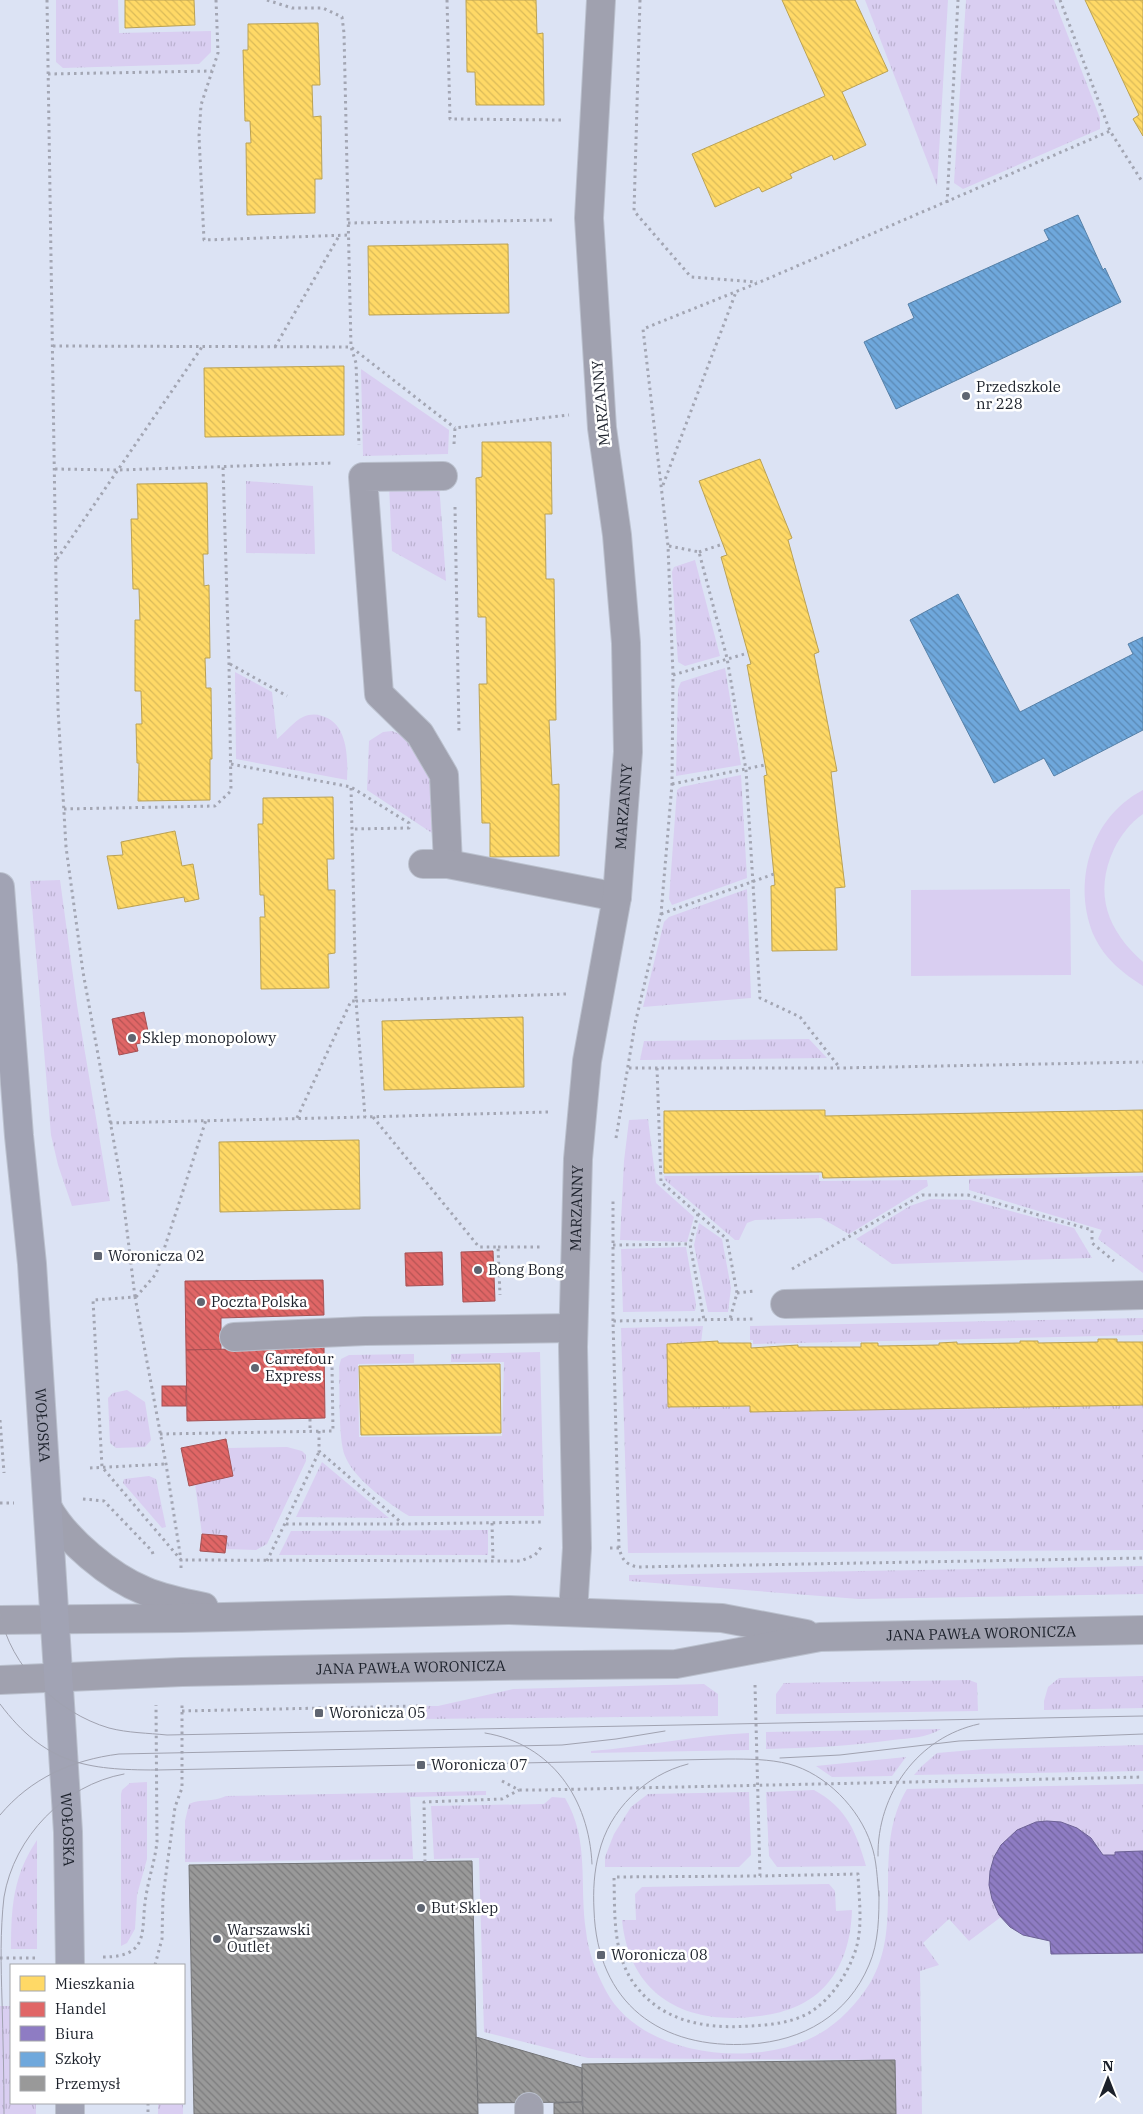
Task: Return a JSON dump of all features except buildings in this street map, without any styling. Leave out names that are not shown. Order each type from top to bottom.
[{"type":"main road","name":"WOŁOSKA","points":[[0,887],[19,1136],[32,1264],[48,1508],[68,1832],[70,1964]]},
{"type":"street","name":"MARZANNY","points":[[574,1612],[577,1548],[573,1338],[578,1160],[592,1026],[617,897],[628,752],[626,643],[617,535],[602,428],[589,218],[601,0]]},
{"type":"street","points":[[448,464],[363,477],[379,694],[420,734],[444,775],[439,859],[617,897]]},
{"type":"street","points":[[785,1304],[1143,1295]]},
{"type":"street","points":[[234,1337],[364,1331],[500,1330],[573,1338]]},
{"type":"street","points":[[48,1508],[65,1533],[104,1566],[144,1590],[181,1602],[250,1616]]},
{"type":"street","name":"JANA PAWŁA WORONICZA","points":[[0,1620],[509,1610],[722,1618],[820,1637]]},
{"type":"street","name":"JANA PAWŁA WORONICZA","points":[[0,1680],[168,1672],[676,1664],[820,1637],[1143,1630]]},
{"type":"path","points":[[47,0],[58,710],[66,847],[82,972],[121,1181],[135,1297],[166,1464],[181,1560],[181,1602]]},
{"type":"path","points":[[216,0],[218,53],[201,105],[199,136],[204,240],[349,235]]},
{"type":"path","points":[[267,0],[292,8],[323,8],[342,17],[349,235],[350,347],[356,362],[359,452]]},
{"type":"path","points":[[447,0],[450,119],[566,120]]},
{"type":"path","points":[[640,0],[634,212],[691,277],[760,282]]},
{"type":"path","points":[[947,203],[958,0]]},
{"type":"path","points":[[1060,0],[1110,131],[1143,183]]},
{"type":"path","points":[[48,74],[212,70]]},
{"type":"path","points":[[615,1145],[635,1024],[661,914],[672,784],[673,675],[668,546],[643,329],[947,203],[1110,131]]},
{"type":"path","points":[[348,224],[565,220]]},
{"type":"path","points":[[275,347],[340,236]]},
{"type":"path","points":[[662,488],[736,292]]},
{"type":"path","points":[[53,346],[350,347],[455,428],[576,414]]},
{"type":"path","points":[[56,560],[202,347]]},
{"type":"path","points":[[448,464],[455,428]]},
{"type":"path","points":[[55,469],[118,470],[340,462]]},
{"type":"path","points":[[64,809],[215,806],[231,791],[223,467]]},
{"type":"path","points":[[455,503],[460,739]]},
{"type":"path","points":[[668,546],[699,552],[723,544]]},
{"type":"path","points":[[699,552],[727,658],[746,770],[760,998],[800,1017],[840,1068]]},
{"type":"path","points":[[673,675],[748,653]]},
{"type":"path","points":[[229,664],[287,696]]},
{"type":"path","points":[[231,764],[351,787],[409,823],[409,828],[439,859]]},
{"type":"path","points":[[672,784],[765,765]]},
{"type":"path","points":[[351,787],[356,1001],[364,1116]]},
{"type":"path","points":[[352,829],[409,828]]},
{"type":"path","points":[[661,914],[774,874]]},
{"type":"path","points":[[296,1118],[351,1001],[574,994]]},
{"type":"path","points":[[629,1068],[840,1068],[1143,1062]]},
{"type":"path","points":[[657,1068],[660,1182],[727,1239],[737,1293],[730,1319]]},
{"type":"path","points":[[110,1123],[553,1112]]},
{"type":"path","points":[[373,1116],[480,1247],[546,1247],[546,1254]]},
{"type":"path","points":[[206,1120],[156,1274],[135,1297],[93,1300],[102,1467],[181,1560],[522,1562],[535,1554],[545,1543],[550,1545]]},
{"type":"path","points":[[785,1273],[922,1195],[968,1195],[1092,1230],[1092,1243],[1121,1266]]},
{"type":"path","points":[[613,1200],[613,1348],[619,1548],[622,1558],[628,1565],[1143,1558]]},
{"type":"path","points":[[698,1214],[690,1244],[704,1320]]},
{"type":"path","points":[[613,1245],[690,1244]]},
{"type":"path","points":[[498,1247],[497,1287],[500,1330]]},
{"type":"path","points":[[737,1293],[751,1292],[760,1287]]},
{"type":"path","points":[[613,1321],[760,1319]]},
{"type":"path","points":[[573,1338],[613,1348]]},
{"type":"path","points":[[160,1434],[333,1431],[332,1362]]},
{"type":"path","points":[[310,1419],[310,1431]]},
{"type":"path","points":[[0,1420],[4,1473]]},
{"type":"path","points":[[267,1562],[320,1452],[319,1431]]},
{"type":"path","points":[[320,1452],[403,1524]]},
{"type":"path","points":[[90,1468],[166,1464]]},
{"type":"path","points":[[92,1499],[104,1501],[152,1551],[155,1562],[155,1594]]},
{"type":"path","points":[[286,1524],[551,1522]]},
{"type":"path","points":[[492,1523],[493,1562]]},
{"type":"path","points":[[604,1548],[619,1548]]},
{"type":"path","points":[[154,1964],[162,1939],[163,1896],[175,1807],[182,1788],[182,1711],[168,1672]]},
{"type":"path","points":[[115,1957],[132,1950],[142,1939],[147,1893],[156,1858],[168,1672]]},
{"type":"path","points":[[755,1685],[760,1876]]},
{"type":"path","points":[[182,1711],[418,1706]]},
{"type":"path","points":[[425,1862],[424,1802],[502,1799],[519,1790],[1143,1778]]},
{"type":"path","points":[[502,1781],[519,1790]]},
{"type":"path","points":[[858,1874],[858,1937],[854,1956],[836,1988],[824,2001],[809,2013],[789,2021],[767,2025],[706,2026],[686,2021],[668,2013],[653,2003],[638,1989],[621,1957],[616,1939],[614,1878],[760,1876],[858,1874]]},
{"type":"path","points":[[0,1958],[40,1958]]},
{"type":"green space","points":[[56,0],[118,0],[119,33],[211,31],[211,52],[199,64],[63,68],[56,62]]},
{"type":"green space","points":[[865,0],[948,0],[937,186]]},
{"type":"green space","points":[[966,0],[1054,0],[1100,118],[1100,129],[963,189],[954,183]]},
{"type":"green space","points":[[361,369],[449,430],[448,454],[363,456]]},
{"type":"green space","points":[[246,481],[313,486],[315,554],[246,553]]},
{"type":"green space","points":[[439,483],[446,581],[392,551],[389,485]]},
{"type":"green space","points":[[695,560],[720,656],[685,666],[678,662],[672,572],[674,567]]},
{"type":"green space","points":[[725,668],[741,765],[676,776],[678,689],[681,682]]},
{"type":"green space","points":[[235,672],[272,692],[277,739],[296,721],[308,715],[322,716],[331,720],[337,726],[345,742],[347,780],[236,759]]},
{"type":"green space","points":[[392,731],[402,735],[430,763],[435,835],[367,790],[369,741],[383,732]]},
{"type":"green space","points":[[741,775],[747,878],[672,905],[669,899],[677,790],[681,787]]},
{"type":"green space","points":[[1143,790],[1143,814],[1126,830],[1114,849],[1105,881],[1105,896],[1107,911],[1121,938],[1143,962],[1143,986],[1116,965],[1099,946],[1088,918],[1085,896],[1090,854],[1098,835],[1110,817],[1125,802]]},
{"type":"green space","points":[[60,880],[77,1005],[110,1201],[72,1206],[58,1165],[51,1135],[30,881]]},
{"type":"green space","points":[[747,889],[751,998],[643,1007],[664,922],[669,917]]},
{"type":"green space","points":[[1070,889],[1071,975],[911,976],[911,890]]},
{"type":"green space","points":[[809,1039],[827,1058],[640,1060],[644,1041]]},
{"type":"green space","points":[[648,1119],[656,1183],[694,1217],[687,1242],[620,1240],[624,1161],[629,1120]]},
{"type":"green space","points":[[819,1175],[819,1181],[927,1180],[928,1186],[849,1234],[821,1218],[755,1220],[747,1223],[739,1240],[735,1240],[665,1180],[664,1176]]},
{"type":"green space","points":[[1143,1176],[1143,1273],[1098,1239],[1102,1230],[969,1190],[969,1179]]},
{"type":"green space","points":[[930,1199],[970,1200],[1074,1228],[1092,1258],[892,1264],[856,1239],[910,1206]]},
{"type":"green space","points":[[699,1223],[722,1239],[731,1288],[728,1312],[708,1312],[694,1245]]},
{"type":"green space","points":[[686,1247],[696,1304],[695,1311],[623,1312],[621,1249]]},
{"type":"green space","points":[[1143,1318],[1143,1335],[753,1344],[753,1340],[750,1340],[750,1326]]},
{"type":"green space","points":[[703,1326],[701,1343],[667,1344],[668,1407],[1143,1405],[1143,1550],[628,1553],[621,1328]]},
{"type":"green space","points":[[540,1352],[544,1516],[409,1516],[372,1490],[349,1465],[341,1438],[339,1367],[341,1359],[349,1355],[414,1354],[414,1363],[358,1364],[359,1437],[502,1436],[504,1362],[451,1362],[451,1354]]},
{"type":"green space","points":[[127,1390],[145,1402],[151,1440],[145,1447],[116,1448],[110,1443],[108,1398],[113,1393]]},
{"type":"green space","points":[[287,1447],[302,1451],[306,1455],[306,1461],[267,1544],[256,1550],[225,1549],[226,1536],[202,1534],[195,1484],[233,1476],[228,1448]]},
{"type":"green space","points":[[322,1462],[389,1518],[296,1517]]},
{"type":"green space","points":[[149,1476],[156,1479],[166,1527],[162,1528],[123,1483],[124,1479]]},
{"type":"green space","points":[[488,1530],[488,1555],[279,1555],[291,1531]]},
{"type":"green space","points":[[1143,1566],[1143,1594],[859,1599],[629,1581],[629,1575]]},
{"type":"green space","points":[[1143,1676],[1143,1708],[1044,1710],[1044,1701],[1048,1687],[1059,1678]]},
{"type":"green space","points":[[969,1680],[977,1683],[978,1711],[776,1714],[776,1694],[784,1683]]},
{"type":"green space","points":[[704,1684],[718,1694],[718,1716],[423,1719],[423,1706],[438,1706],[513,1689]]},
{"type":"green space","points":[[941,1729],[924,1736],[877,1742],[766,1749],[766,1732]]},
{"type":"green space","points":[[749,1733],[749,1750],[591,1753],[591,1751],[709,1736]]},
{"type":"green space","points":[[1143,1745],[1143,1771],[914,1775],[937,1753],[984,1749]]},
{"type":"green space","points":[[906,1757],[892,1776],[832,1777],[816,1766]]},
{"type":"green space","points":[[147,1782],[147,1859],[137,1895],[135,1929],[127,1943],[121,1946],[121,1794],[122,1790],[130,1783]]},
{"type":"green space","points":[[1143,1784],[1143,1851],[1115,1852],[1115,1855],[1103,1855],[1085,1833],[1063,1823],[1040,1823],[1018,1831],[1001,1846],[991,1867],[990,1891],[1001,1917],[969,1941],[949,1919],[923,1943],[939,1965],[920,1971],[922,2114],[896,2114],[894,2060],[588,2058],[484,2032],[479,1858],[434,1859],[431,1806],[544,1804],[552,1797],[565,1798],[573,1814],[581,1846],[587,1939],[596,1969],[606,1991],[622,2013],[643,2029],[668,2042],[696,2050],[755,2053],[782,2048],[807,2040],[826,2030],[843,2016],[870,1983],[880,1960],[886,1936],[891,1837],[896,1812],[907,1789]]},
{"type":"green space","points":[[814,1790],[835,1805],[849,1822],[866,1866],[777,1867],[769,1856],[766,1792]]},
{"type":"green space","points":[[486,1791],[486,1795],[410,1797],[413,1859],[185,1862],[185,1821],[189,1804],[193,1802],[226,1796]]},
{"type":"green space","points":[[749,1792],[751,1855],[739,1867],[605,1867],[605,1857],[614,1834],[631,1807],[648,1794]]},
{"type":"green space","points":[[37,1840],[37,1949],[11,1949],[13,1906],[18,1879]]},
{"type":"green space","points":[[829,1884],[835,1891],[836,1911],[852,1910],[850,1930],[843,1958],[833,1976],[820,1991],[805,2002],[779,2013],[734,2018],[709,2016],[687,2011],[667,2001],[650,1987],[637,1969],[627,1947],[622,1920],[636,1920],[635,1894],[642,1887]]},
{"type":"green space","points":[[0,2006],[10,2006],[10,2104],[36,2104],[36,2114],[0,2114]]},
{"type":"green space","points":[[158,2104],[183,2104],[183,2114],[158,2114]]},
{"type":"tram line","points":[[0,1613],[5,1633],[14,1652],[25,1669],[55,1699],[90,1721],[109,1728],[138,1733],[167,1735],[1143,1716]]},
{"type":"tram line","points":[[0,1704],[34,1740],[51,1751],[69,1760],[88,1765],[132,1770],[728,1759],[781,1762],[803,1769],[816,1776],[828,1784],[850,1806],[866,1831],[873,1850],[879,1896]]},
{"type":"tram line","points":[[878,1856],[880,1833],[885,1811],[893,1790],[905,1772],[920,1755],[937,1741],[957,1731],[979,1724]]},
{"type":"tram line","points":[[0,1815],[25,1791],[54,1773],[85,1761],[119,1754],[562,1745],[665,1731]]},
{"type":"tram line","points":[[485,1733],[509,1739],[530,1749],[548,1762],[562,1778],[574,1797],[583,1818],[589,1840],[592,1864]]},
{"type":"tram line","points":[[780,1758],[840,1755],[959,1741],[1143,1734]]},
{"type":"tram line","points":[[688,1764],[657,1776],[631,1796],[611,1822],[597,1860],[594,1910],[598,1943],[607,1971],[621,1995],[639,2014],[662,2029],[688,2039],[718,2044],[769,2042],[805,2031],[836,2011],[860,1983],[869,1965],[877,1938],[879,1891]]},
{"type":"tram line","points":[[4,2114],[1,1936],[4,1897],[10,1875],[19,1854],[45,1817],[81,1789],[102,1780],[124,1774]]},
{"type":"place","name":"Przedszkole nr 228","points":[[966,396]]},
{"type":"place","name":"Sklep monopolowy","points":[[132,1038]]},
{"type":"place","name":"Woronicza 02","points":[[98,1256]]},
{"type":"place","name":"Bong Bong","points":[[478,1270]]},
{"type":"place","name":"Poczta Polska","points":[[201,1302]]},
{"type":"place","name":"Carrefour Express","points":[[255,1368]]},
{"type":"place","name":"Woronicza 05","points":[[319,1713]]},
{"type":"place","name":"Woronicza 07","points":[[421,1765]]},
{"type":"place","name":"But Sklep","points":[[421,1908]]},
{"type":"place","name":"Warszawski Outlet","points":[[217,1939]]},
{"type":"place","name":"Woronicza 08","points":[[601,1955]]}]
